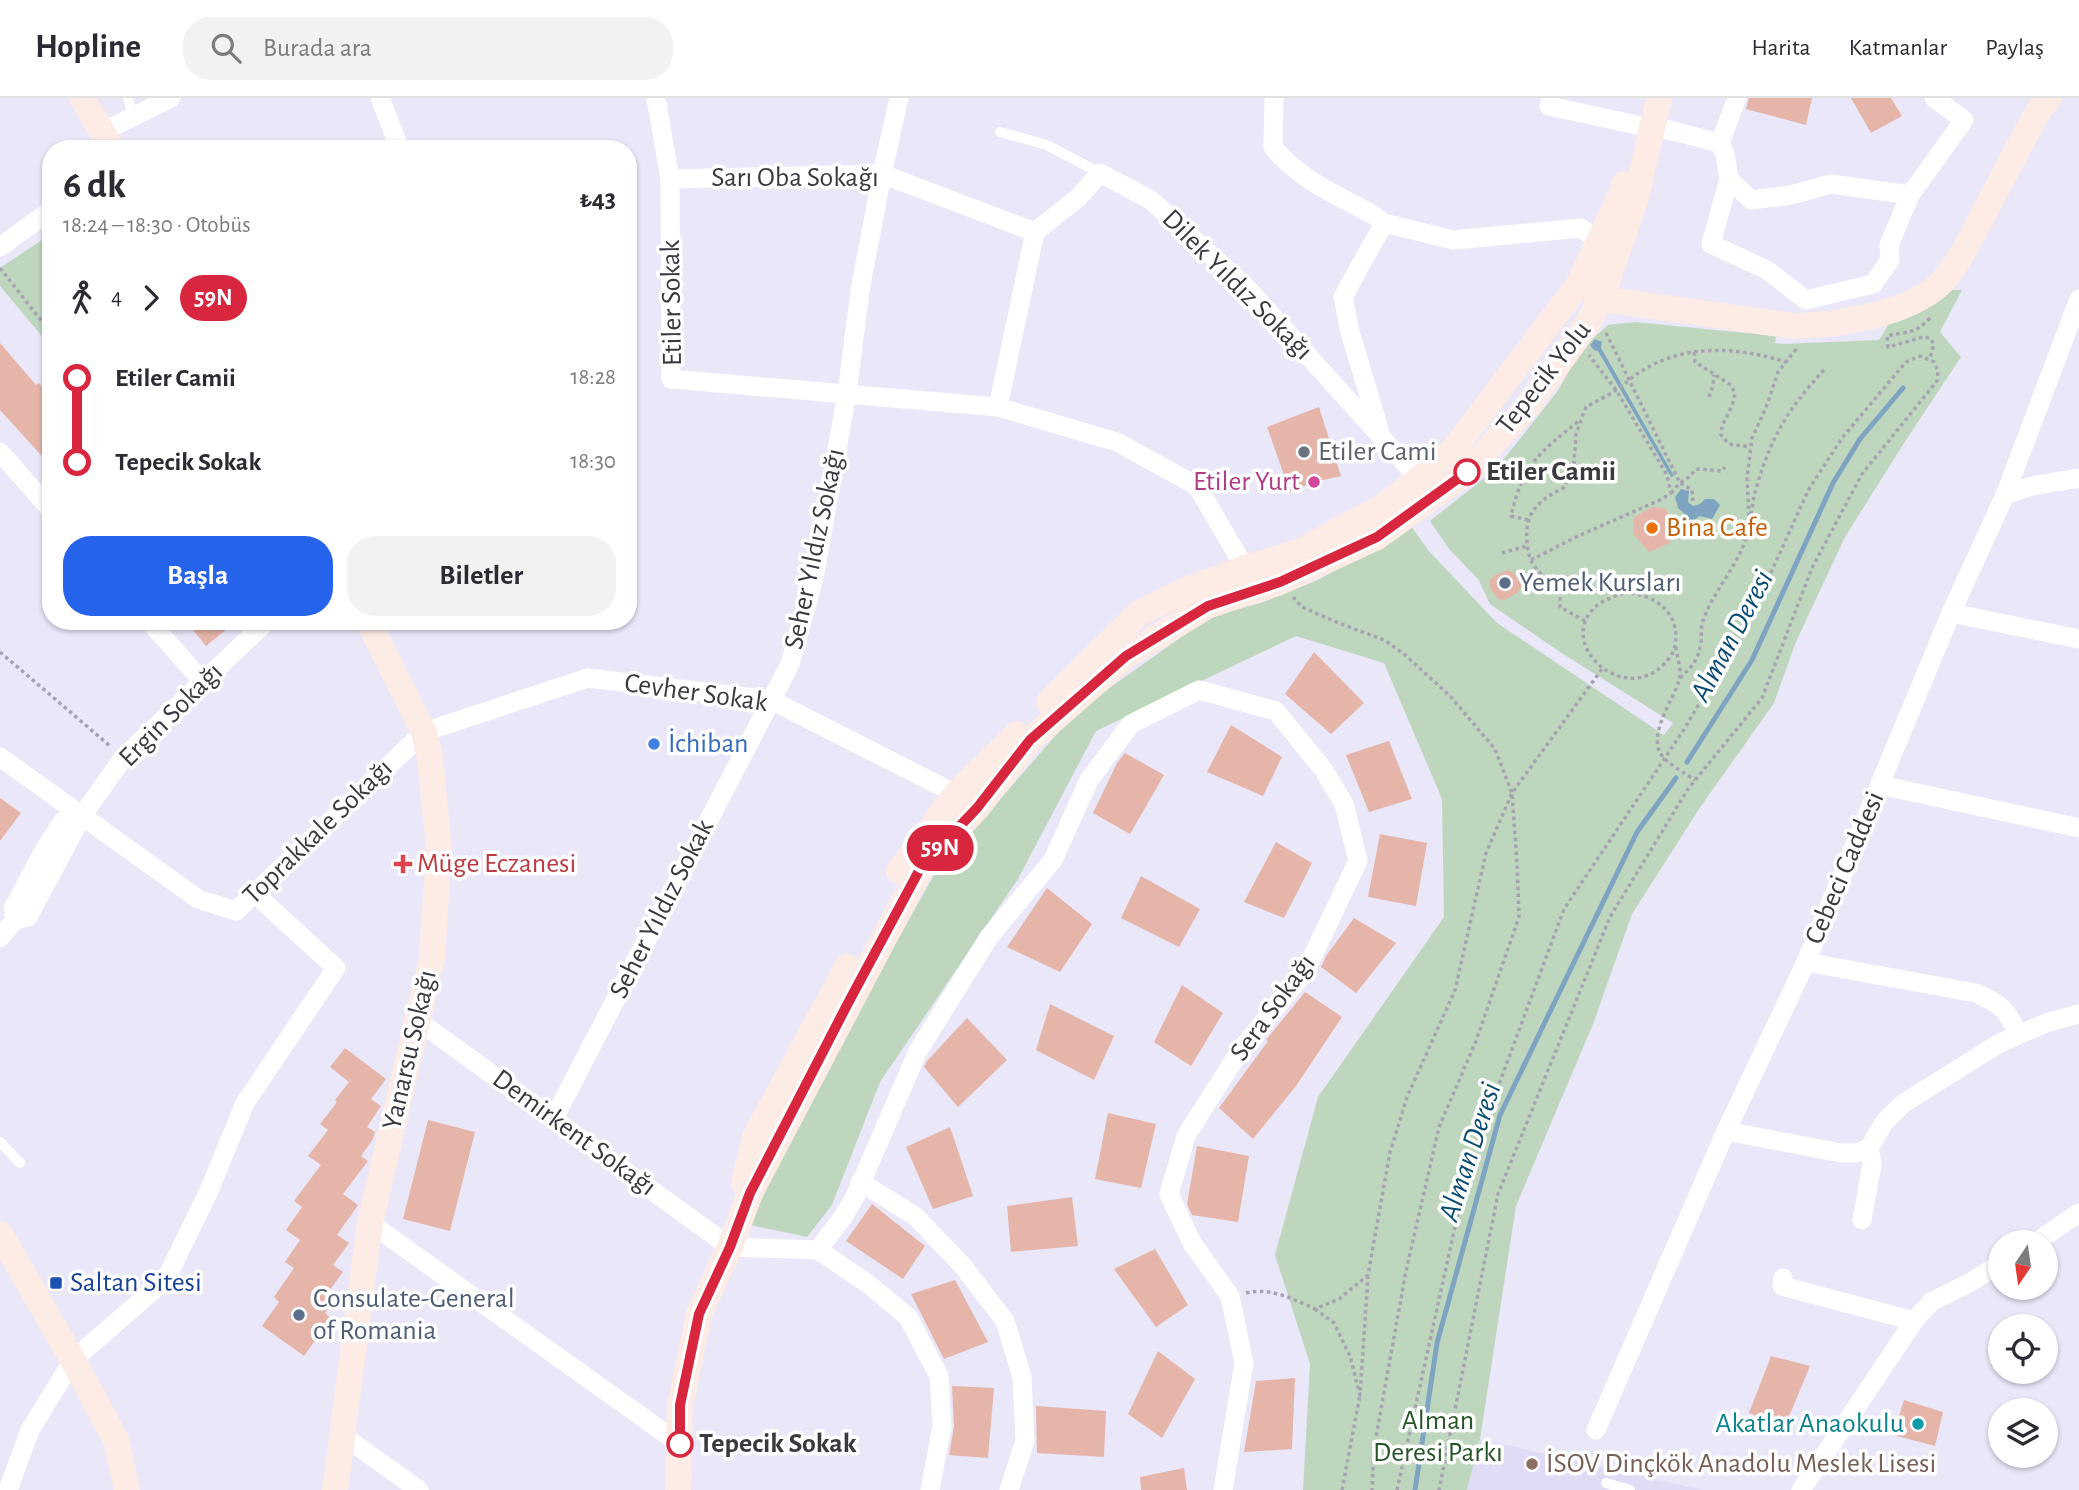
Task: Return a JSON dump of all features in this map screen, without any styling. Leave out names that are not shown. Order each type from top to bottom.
[{"type":"main road","points":[[82,98],[107,140]]},
{"type":"main road","name":"Tepecik Yolu","points":[[1260,580],[1299,552],[1381,508],[1467,472],[1593,336],[1601,299],[1636,198],[1645,125],[1643,98]]},
{"type":"main road","name":"Tepecik Yolu","points":[[678,1490],[680,1405],[699,1314],[730,1247],[750,1193],[847,1005],[921,867],[966,801],[1030,740],[1126,656],[1208,606],[1260,580],[1377,537],[1426,488],[1579,284],[1622,192],[1645,125],[1659,98]]},
{"type":"main road","points":[[1579,284],[1596,293],[1601,299],[1803,326],[1866,317],[1918,299],[1939,284],[1951,270],[2040,108],[2049,98]]},
{"type":"main road","points":[[1562,308],[1593,336]]},
{"type":"main road","name":"Yanarsu Sokağı","points":[[335,1490],[370,1223],[432,958],[439,849],[430,758],[424,732],[373,630]]},
{"type":"main road","points":[[0,1234],[116,1440],[127,1490]]},
{"type":"street","points":[[107,140],[131,107],[171,98]]},
{"type":"street","points":[[380,98],[396,140]]},
{"type":"street","points":[[656,98],[670,179]]},
{"type":"street","points":[[899,98],[860,291],[847,393],[998,407],[1117,442],[1197,486],[1260,580]]},
{"type":"street","points":[[1275,98],[1273,147],[1285,163],[1301,176],[1384,223],[1453,240],[1581,228],[1599,242]]},
{"type":"street","points":[[1551,98],[1549,106],[1720,143]]},
{"type":"street","points":[[1737,98],[1720,143],[1729,179],[1711,244],[1767,270],[1806,300],[1873,284],[1891,260],[1889,245],[1910,195],[1964,120],[1934,98]]},
{"type":"street","points":[[998,407],[1035,232],[1079,197],[1100,173]]},
{"type":"street","name":"Dilek Yıldız Sokağı","points":[[1100,173],[1152,201],[1250,291],[1426,488]]},
{"type":"street","name":"Sarı Oba Sokağı","points":[[670,179],[882,174],[1035,232]]},
{"type":"street","name":"Etiler Sokak","points":[[670,179],[671,379],[847,393]]},
{"type":"street","points":[[1729,179],[1751,200],[1791,195],[1831,184],[1910,195]]},
{"type":"street","points":[[0,247],[42,217]]},
{"type":"street","points":[[1382,437],[1350,332],[1343,297],[1384,223]]},
{"type":"street","name":"Cebeci Caddesi","points":[[1595,1430],[1726,1131],[1806,962],[1951,613],[2005,495],[2079,299]]},
{"type":"street","name":"Seher Yıldız Sokağı","points":[[771,700],[790,664],[814,578],[847,393]]},
{"type":"street","points":[[0,452],[42,500]]},
{"type":"street","points":[[2005,495],[2032,486],[2079,478]]},
{"type":"street","points":[[1951,613],[2079,639]]},
{"type":"street","points":[[157,630],[203,682]]},
{"type":"street","name":"Ergin Sokağı","points":[[0,938],[15,919],[28,916],[82,816],[123,758],[258,630]]},
{"type":"street","name":"Cevher Sokak","points":[[424,732],[588,678],[771,700],[966,801]]},
{"type":"street","name":"Sera Sokağı","points":[[818,1250],[844,1217],[918,1051],[989,937],[1053,860],[1089,780],[1131,724],[1199,690],[1276,711],[1323,768],[1344,804],[1358,861],[1305,972],[1241,1049],[1186,1136],[1169,1194],[1192,1243],[1230,1296],[1244,1363],[1223,1490]]},
{"type":"street","name":"Seher Yıldız Sokak","points":[[554,1118],[771,700]]},
{"type":"street","name":"Toprakkale Sokağı","points":[[0,757],[198,899],[236,911],[424,732]]},
{"type":"street","points":[[1880,785],[2079,828]]},
{"type":"street","points":[[8,1490],[30,1430],[73,1360],[166,1279],[208,1193],[245,1103],[336,968],[254,893]]},
{"type":"street","points":[[1806,962],[1976,993],[2000,1004],[2011,1017],[2018,1034]]},
{"type":"street","points":[[1726,1131],[1841,1153],[1857,1153],[1869,1147],[1885,1121],[1904,1103],[1998,1044],[2018,1034],[2079,1014]]},
{"type":"street","name":"Demirkent Sokağı","points":[[417,1020],[730,1247]]},
{"type":"street","points":[[1861,1220],[1872,1164],[1869,1147]]},
{"type":"street","points":[[860,1182],[915,1216],[962,1265],[1004,1321],[1023,1377],[1025,1441],[1009,1490]]},
{"type":"street","points":[[2054,1230],[2079,1213]]},
{"type":"street","points":[[370,1223],[680,1444]]},
{"type":"street","points":[[730,1247],[818,1250],[867,1283],[908,1317],[939,1376],[942,1426],[930,1490]]},
{"type":"street","points":[[1801,1490],[1913,1321],[1931,1302],[1988,1271]]},
{"type":"street","points":[[1783,1278],[1782,1286],[1913,1321]]},
{"type":"street","points":[[342,1436],[419,1490]]},
{"type":"lane","points":[[1000,132],[1047,145],[1100,173]]},
{"type":"lane","points":[[0,1142],[20,1163]]},
{"type":"lane","points":[[1606,1483],[1630,1490]]},
{"type":"path","points":[[0,268],[42,322]]},
{"type":"path","points":[[1892,334],[1887,336],[1888,347],[1923,337],[1930,338],[1934,344],[1930,359]]},
{"type":"path","points":[[1593,336],[1629,380],[1680,483],[1692,490],[1693,504]]},
{"type":"path","points":[[1593,336],[1616,390],[1667,475],[1671,492]]},
{"type":"path","points":[[1750,521],[1747,478],[1752,438],[1778,372],[1802,343]]},
{"type":"path","points":[[1585,621],[1560,607],[1560,590],[1534,566],[1527,545],[1526,527],[1533,509],[1565,487],[1574,463],[1576,434],[1586,407],[1658,362],[1694,352],[1720,349],[1786,362]]},
{"type":"path","points":[[1694,352],[1696,362],[1731,385],[1735,394],[1721,435],[1729,444],[1751,447]]},
{"type":"path","points":[[1397,1490],[1465,1181],[1564,909],[1685,728],[1758,603],[1809,489],[1842,438],[1906,362],[1920,356],[1930,359],[1938,371],[1937,381],[1862,474],[1812,568],[1762,698],[1688,789],[1610,917],[1498,1194],[1439,1490]]},
{"type":"path","points":[[1695,780],[1664,758],[1659,751],[1663,715],[1680,678],[1695,664],[1701,645],[1702,623],[1745,542],[1755,492],[1779,426],[1798,398],[1824,370]]},
{"type":"path","points":[[1709,397],[1714,375]]},
{"type":"path","points":[[1528,520],[1511,516],[1517,490],[1529,466],[1555,440],[1582,419]]},
{"type":"path","points":[[1531,560],[1660,500],[1696,469],[1722,471],[1725,467]]},
{"type":"path","points":[[1502,553],[1527,545]]},
{"type":"path","points":[[1260,580],[1302,607],[1384,640],[1414,663],[1450,696],[1495,750],[1512,793],[1519,917],[1476,1041],[1439,1127],[1406,1271],[1374,1448],[1372,1490]]},
{"type":"path","points":[[1675,647],[1661,668],[1640,678],[1614,676],[1602,669],[1586,649],[1585,621],[1599,604],[1623,593],[1648,597],[1667,610],[1674,621],[1680,678]]},
{"type":"path","points":[[0,652],[123,758]]},
{"type":"path","points":[[1342,1490],[1360,1395],[1368,1275],[1390,1152],[1407,1097],[1455,990],[1486,853],[1512,793],[1602,669]]},
{"type":"path","points":[[1315,1309],[1339,1299],[1368,1275]]},
{"type":"path","points":[[1230,1296],[1252,1291],[1270,1292],[1315,1309],[1334,1323],[1350,1356],[1360,1395]]},
{"type":"shaded area","name":"İSOV Dinçkök Anadolu Meslek Lisesi","points":[[1480,1439],[1702,1490],[1467,1490]]},
{"type":"green space","points":[[42,240],[42,336],[0,286],[0,268]]},
{"type":"green space","name":"Alman Deresi Parkı","points":[[1940,290],[1962,290],[1940,332],[1961,357],[1845,537],[1795,644],[1774,703],[1701,806],[1632,914],[1593,1024],[1516,1206],[1480,1439],[1467,1490],[1303,1490],[1310,1364],[1275,1255],[1318,1097],[1444,917],[1442,799],[1384,663],[1296,636],[1096,731],[1018,879],[880,1082],[832,1205],[807,1237],[750,1225],[780,1159],[854,1018],[934,875],[1077,711],[1211,616],[1261,603],[1318,580],[1411,526],[1428,550],[1497,623],[1664,735],[1673,723],[1490,604],[1478,579],[1449,549],[1430,521],[1496,469],[1557,392],[1583,347],[1608,325],[1635,322],[1776,336],[1775,343],[1782,344],[1879,340],[1890,322]]},
{"type":"water","points":[[1595,339],[1602,342],[1601,348],[1674,476],[1671,477],[1598,351],[1590,345]]},
{"type":"water","points":[[1681,489],[1689,491],[1688,502],[1693,506],[1705,499],[1714,499],[1720,505],[1712,519],[1699,516],[1688,527],[1682,520],[1686,515],[1678,508],[1675,497]]},
{"type":"building","points":[[1749,98],[1812,98],[1806,125],[1746,109]]},
{"type":"building","points":[[1851,98],[1891,98],[1902,116],[1871,133]]},
{"type":"building","points":[[0,343],[36,385],[39,383],[42,387],[42,456],[0,410]]},
{"type":"building","name":"Etiler Cami","points":[[1319,407],[1341,476],[1314,482],[1290,492],[1267,427]]},
{"type":"building","name":"Bina Cafe","points":[[1652,507],[1665,508],[1672,521],[1670,543],[1649,552],[1634,535],[1633,518]]},
{"type":"building","name":"Yemek Kursları","points":[[1508,570],[1514,573],[1522,586],[1517,593],[1505,600],[1498,599],[1491,590],[1489,581],[1493,576]]},
{"type":"building","points":[[193,630],[226,630],[206,646]]},
{"type":"building","points":[[1314,652],[1364,703],[1331,734],[1285,694]]},
{"type":"building","points":[[1231,725],[1282,757],[1263,796],[1207,772]]},
{"type":"building","points":[[1389,741],[1412,799],[1369,812],[1346,755]]},
{"type":"building","points":[[1125,753],[1164,775],[1130,834],[1093,813],[1117,763]]},
{"type":"building","points":[[0,798],[21,813],[0,841]]},
{"type":"building","points":[[1380,834],[1427,843],[1416,906],[1368,897]]},
{"type":"building","points":[[1276,842],[1312,863],[1284,918],[1244,902]]},
{"type":"building","points":[[1141,876],[1200,909],[1179,947],[1121,918]]},
{"type":"building","points":[[1047,888],[1092,924],[1060,972],[1007,947]]},
{"type":"building","points":[[1354,918],[1396,943],[1356,993],[1321,967]]},
{"type":"building","points":[[1182,985],[1223,1013],[1191,1066],[1154,1042]]},
{"type":"building","points":[[1305,992],[1342,1017],[1296,1086],[1253,1139],[1219,1108],[1268,1041],[1266,1040]]},
{"type":"building","points":[[1050,1004],[1114,1036],[1094,1080],[1036,1050]]},
{"type":"building","points":[[967,1018],[1007,1060],[958,1107],[924,1067]]},
{"type":"building","points":[[345,1048],[386,1079],[371,1099],[381,1106],[367,1127],[375,1132],[361,1156],[368,1161],[343,1194],[358,1205],[337,1235],[349,1243],[333,1265],[343,1272],[327,1294],[335,1299],[325,1313],[331,1318],[304,1356],[262,1326],[279,1302],[274,1297],[294,1268],[285,1262],[300,1240],[286,1230],[302,1207],[294,1201],[321,1165],[308,1156],[328,1130],[320,1124],[349,1082],[330,1067]]},
{"type":"building","points":[[1108,1113],[1156,1124],[1141,1188],[1095,1179]]},
{"type":"building","points":[[428,1120],[475,1132],[450,1231],[403,1219]]},
{"type":"building","points":[[950,1127],[973,1196],[933,1209],[906,1147]]},
{"type":"building","points":[[1197,1146],[1249,1156],[1238,1222],[1192,1215],[1187,1204]]},
{"type":"building","points":[[1072,1197],[1078,1246],[1011,1252],[1007,1206]]},
{"type":"building","points":[[872,1204],[925,1246],[903,1279],[846,1241]]},
{"type":"building","points":[[1155,1249],[1188,1305],[1156,1327],[1114,1269]]},
{"type":"building","points":[[955,1280],[988,1342],[944,1359],[911,1294]]},
{"type":"building","points":[[1158,1351],[1195,1379],[1162,1438],[1128,1414]]},
{"type":"building","points":[[1771,1356],[1810,1366],[1785,1426],[1749,1413]]},
{"type":"building","points":[[1295,1378],[1292,1449],[1244,1452],[1256,1381]]},
{"type":"building","points":[[952,1386],[994,1388],[988,1458],[949,1455],[954,1426]]},
{"type":"building","name":"Akatlar Anaokulu","points":[[1904,1400],[1943,1412],[1935,1446],[1893,1435]]},
{"type":"building","points":[[1036,1406],[1106,1411],[1104,1457],[1037,1453]]},
{"type":"building","points":[[1184,1468],[1187,1490],[1141,1490],[1140,1477]]},
{"type":"waterway","name":"Alman Deresi","points":[[1687,762],[1752,660],[1833,483],[1860,439],[1903,388]]},
{"type":"waterway","name":"Alman Deresi","points":[[1415,1490],[1437,1343],[1500,1115],[1637,832],[1676,778]]},
{"type":"bus line","name":"59N","points":[[680,1444],[680,1405],[699,1314],[730,1247],[750,1193],[921,867],[977,808],[1030,740],[1126,656],[1208,606],[1280,582],[1377,537],[1467,472]]},
{"type":"place","name":"Etiler Cami","points":[[1304,452]]},
{"type":"place","name":"Etiler Camii","points":[[1467,472]]},
{"type":"place","name":"Etiler Yurt","points":[[1314,482]]},
{"type":"place","name":"Bina Cafe","points":[[1652,528]]},
{"type":"place","name":"Yemek Kursları","points":[[1505,583]]},
{"type":"place","name":"İchiban","points":[[654,744]]},
{"type":"place","name":"Müge Eczanesi","points":[[403,864]]},
{"type":"place","name":"Saltan Sitesi","points":[[56,1283]]},
{"type":"place","name":"Consulate-General of Romania","points":[[299,1315]]},
{"type":"place","name":"Akatlar Anaokulu","points":[[1918,1424]]},
{"type":"place","name":"Tepecik Sokak","points":[[680,1444]]},
{"type":"place","name":"İSOV Dinçkök Anadolu Meslek Lisesi","points":[[1532,1464]]}]
